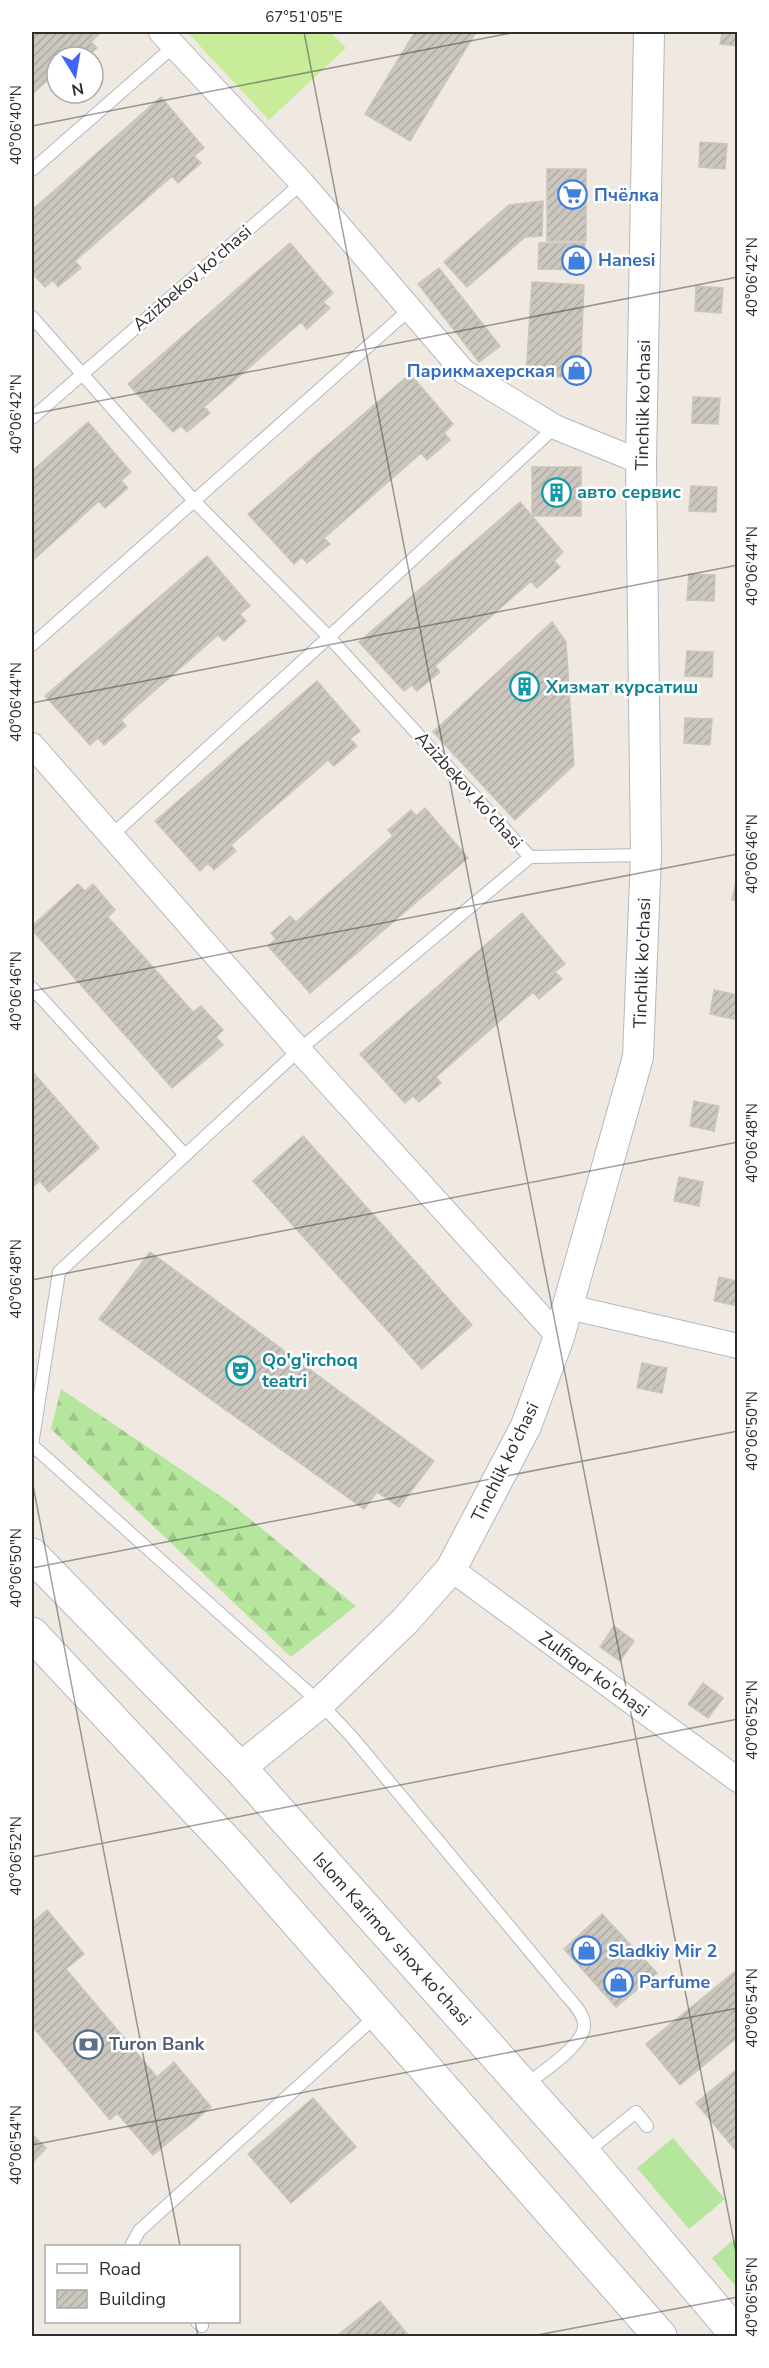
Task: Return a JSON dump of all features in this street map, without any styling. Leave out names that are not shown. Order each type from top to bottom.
[{"type":"main road","name":"Islom Karimov shox ko'chasi","points":[[32,1555],[240,1768],[584,2154],[738,2336]]},
{"type":"main road","points":[[32,1634],[235,1851],[660,2337]]},
{"type":"street","name":"Tinchlik ko'chasi","points":[[240,1768],[320,1703],[405,1621],[451,1569],[495,1489],[526,1426],[559,1337],[638,1057],[646,855],[641,462],[649,32]]},
{"type":"street","points":[[168,39],[302,183],[463,372],[555,427],[641,462]]},
{"type":"street","points":[[32,745],[299,1050],[559,1337]]},
{"type":"street","points":[[569,1307],[738,1346]]},
{"type":"street","name":"Zulfiqor ko'chasi","points":[[451,1569],[738,1780]]},
{"type":"lane","points":[[32,170],[168,39]]},
{"type":"lane","name":"Azizbekov ko'chasi","points":[[32,418],[302,183]]},
{"type":"lane","points":[[32,645],[410,309]]},
{"type":"lane","name":"Azizbekov ko'chasi","points":[[32,317],[195,502],[329,637],[530,857],[646,855]]},
{"type":"lane","points":[[111,836],[555,427]]},
{"type":"lane","points":[[523,2086],[560,2059],[582,2034],[584,2026],[580,2013],[352,1737],[320,1703],[32,1445],[59,1272],[299,1050],[530,857]]},
{"type":"lane","points":[[32,988],[185,1155]]},
{"type":"lane","points":[[132,2245],[139,2231],[378,2014]]},
{"type":"lane","points":[[584,2154],[636,2112],[647,2126]]},
{"type":"green space","points":[[187,32],[330,32],[346,48],[269,120]]},
{"type":"green space","points":[[61,1389],[228,1501],[356,1606],[291,1657],[51,1429]]},
{"type":"green space","points":[[673,2138],[725,2199],[689,2229],[637,2168]]},
{"type":"green space","points":[[737,2237],[737,2288],[712,2258]]},
{"type":"building","points":[[32,32],[100,33],[91,42],[94,45],[45,45],[45,83],[32,94]]},
{"type":"building","points":[[415,32],[476,32],[410,141],[365,114]]},
{"type":"building","points":[[722,32],[738,32],[738,46],[720,44]]},
{"type":"building","points":[[161,97],[204,148],[194,156],[201,163],[178,183],[172,176],[75,261],[81,268],[58,287],[53,280],[45,287],[32,273],[32,210]]},
{"type":"building","points":[[700,142],[727,144],[725,169],[699,167]]},
{"type":"building","points":[[547,169],[586,169],[586,241],[547,241]]},
{"type":"building","points":[[543,201],[542,236],[525,237],[467,287],[444,262],[509,205]]},
{"type":"building","points":[[290,243],[333,293],[323,302],[330,308],[307,329],[301,322],[204,407],[210,413],[187,432],[181,426],[173,432],[128,384]]},
{"type":"building","points":[[539,243],[585,243],[584,270],[538,269]]},
{"type":"building","points":[[439,268],[500,346],[479,362],[418,284]]},
{"type":"building","points":[[532,282],[584,285],[580,378],[526,375]]},
{"type":"building","points":[[696,286],[723,288],[721,313],[695,311]]},
{"type":"building","points":[[410,374],[453,424],[444,433],[450,440],[427,460],[421,453],[324,538],[330,544],[307,563],[302,557],[294,564],[248,514]]},
{"type":"building","points":[[693,397],[720,398],[718,424],[692,423]]},
{"type":"building","points":[[88,422],[131,472],[121,481],[128,488],[105,508],[99,501],[32,561],[32,471]]},
{"type":"building","name":"авто сервис","points":[[532,467],[581,467],[581,516],[532,516]]},
{"type":"building","points":[[691,486],[717,487],[716,512],[689,511]]},
{"type":"building","points":[[520,502],[563,552],[554,561],[560,567],[537,588],[531,581],[435,666],[440,672],[417,691],[412,685],[404,691],[359,642]]},
{"type":"building","points":[[207,556],[250,606],[240,614],[246,621],[224,641],[218,635],[121,720],[126,726],[104,745],[98,738],[90,745],[45,696]]},
{"type":"building","points":[[689,574],[715,575],[714,601],[687,600]]},
{"type":"building","name":"Хизмат курсатиш","points":[[552,622],[566,642],[574,765],[515,820],[433,732]]},
{"type":"building","points":[[687,651],[713,652],[712,677],[685,676]]},
{"type":"building","points":[[317,681],[360,731],[350,739],[357,746],[334,766],[328,760],[231,845],[236,851],[214,870],[208,863],[200,871],[155,821]]},
{"type":"building","points":[[685,718],[712,719],[710,745],[684,743]]},
{"type":"building","points":[[425,808],[468,858],[310,993],[268,946],[276,939],[271,933],[290,916],[296,922],[393,836],[388,830],[411,810],[416,816]]},
{"type":"building","points":[[738,876],[738,901],[732,900]]},
{"type":"building","points":[[78,884],[85,891],[93,884],[115,910],[108,917],[193,1012],[201,1006],[223,1030],[216,1037],[223,1045],[172,1088],[32,930],[32,926]]},
{"type":"building","points":[[522,913],[565,964],[555,972],[562,979],[539,999],[533,992],[436,1077],[441,1083],[419,1102],[413,1096],[405,1103],[360,1054]]},
{"type":"building","points":[[714,990],[738,995],[734,1019],[710,1014]]},
{"type":"building","points":[[32,1071],[99,1148],[49,1192],[40,1181],[32,1187]]},
{"type":"building","points":[[694,1101],[719,1106],[714,1131],[690,1126]]},
{"type":"building","points":[[303,1136],[472,1325],[422,1369],[253,1181]]},
{"type":"building","points":[[679,1177],[703,1182],[699,1206],[674,1201]]},
{"type":"building","name":"Qo'g'irchoq teatri","points":[[150,1252],[434,1461],[399,1507],[377,1492],[364,1509],[99,1319]]},
{"type":"building","points":[[719,1277],[738,1281],[738,1306],[714,1301]]},
{"type":"building","points":[[642,1363],[667,1368],[662,1393],[637,1388]]},
{"type":"building","points":[[614,1626],[634,1641],[620,1661],[600,1647]]},
{"type":"building","points":[[703,1683],[723,1698],[708,1718],[688,1704]]},
{"type":"building","name":"Turon Bank","points":[[47,1910],[84,1954],[66,1969],[157,2077],[174,2062],[211,2107],[153,2155],[117,2113],[110,2120],[32,2026],[32,1923]]},
{"type":"building","points":[[602,1914],[657,1973],[616,2007],[564,1949]]},
{"type":"building","points":[[738,1969],[738,2037],[680,2085],[646,2044]]},
{"type":"building","points":[[738,2068],[738,2153],[696,2103]]},
{"type":"building","points":[[313,2098],[356,2147],[291,2203],[248,2154]]},
{"type":"building","points":[[32,2134],[46,2148],[32,2163]]},
{"type":"building","points":[[380,2301],[409,2336],[337,2336]]},
{"type":"place","name":"Пчёлка","points":[[573,195]]},
{"type":"place","name":"Hanesi","points":[[577,260]]},
{"type":"place","name":"Парикмахерская","points":[[576,371]]},
{"type":"place","name":"авто сервис","points":[[556,492]]},
{"type":"place","name":"Хизмат курсатиш","points":[[525,687]]},
{"type":"place","name":"Qo'g'irchoq teatri","points":[[241,1370]]},
{"type":"place","name":"Sladkiy Mir 2","points":[[587,1951]]},
{"type":"place","name":"Parfume","points":[[618,1982]]},
{"type":"place","name":"Turon Bank","points":[[88,2044]]}]
